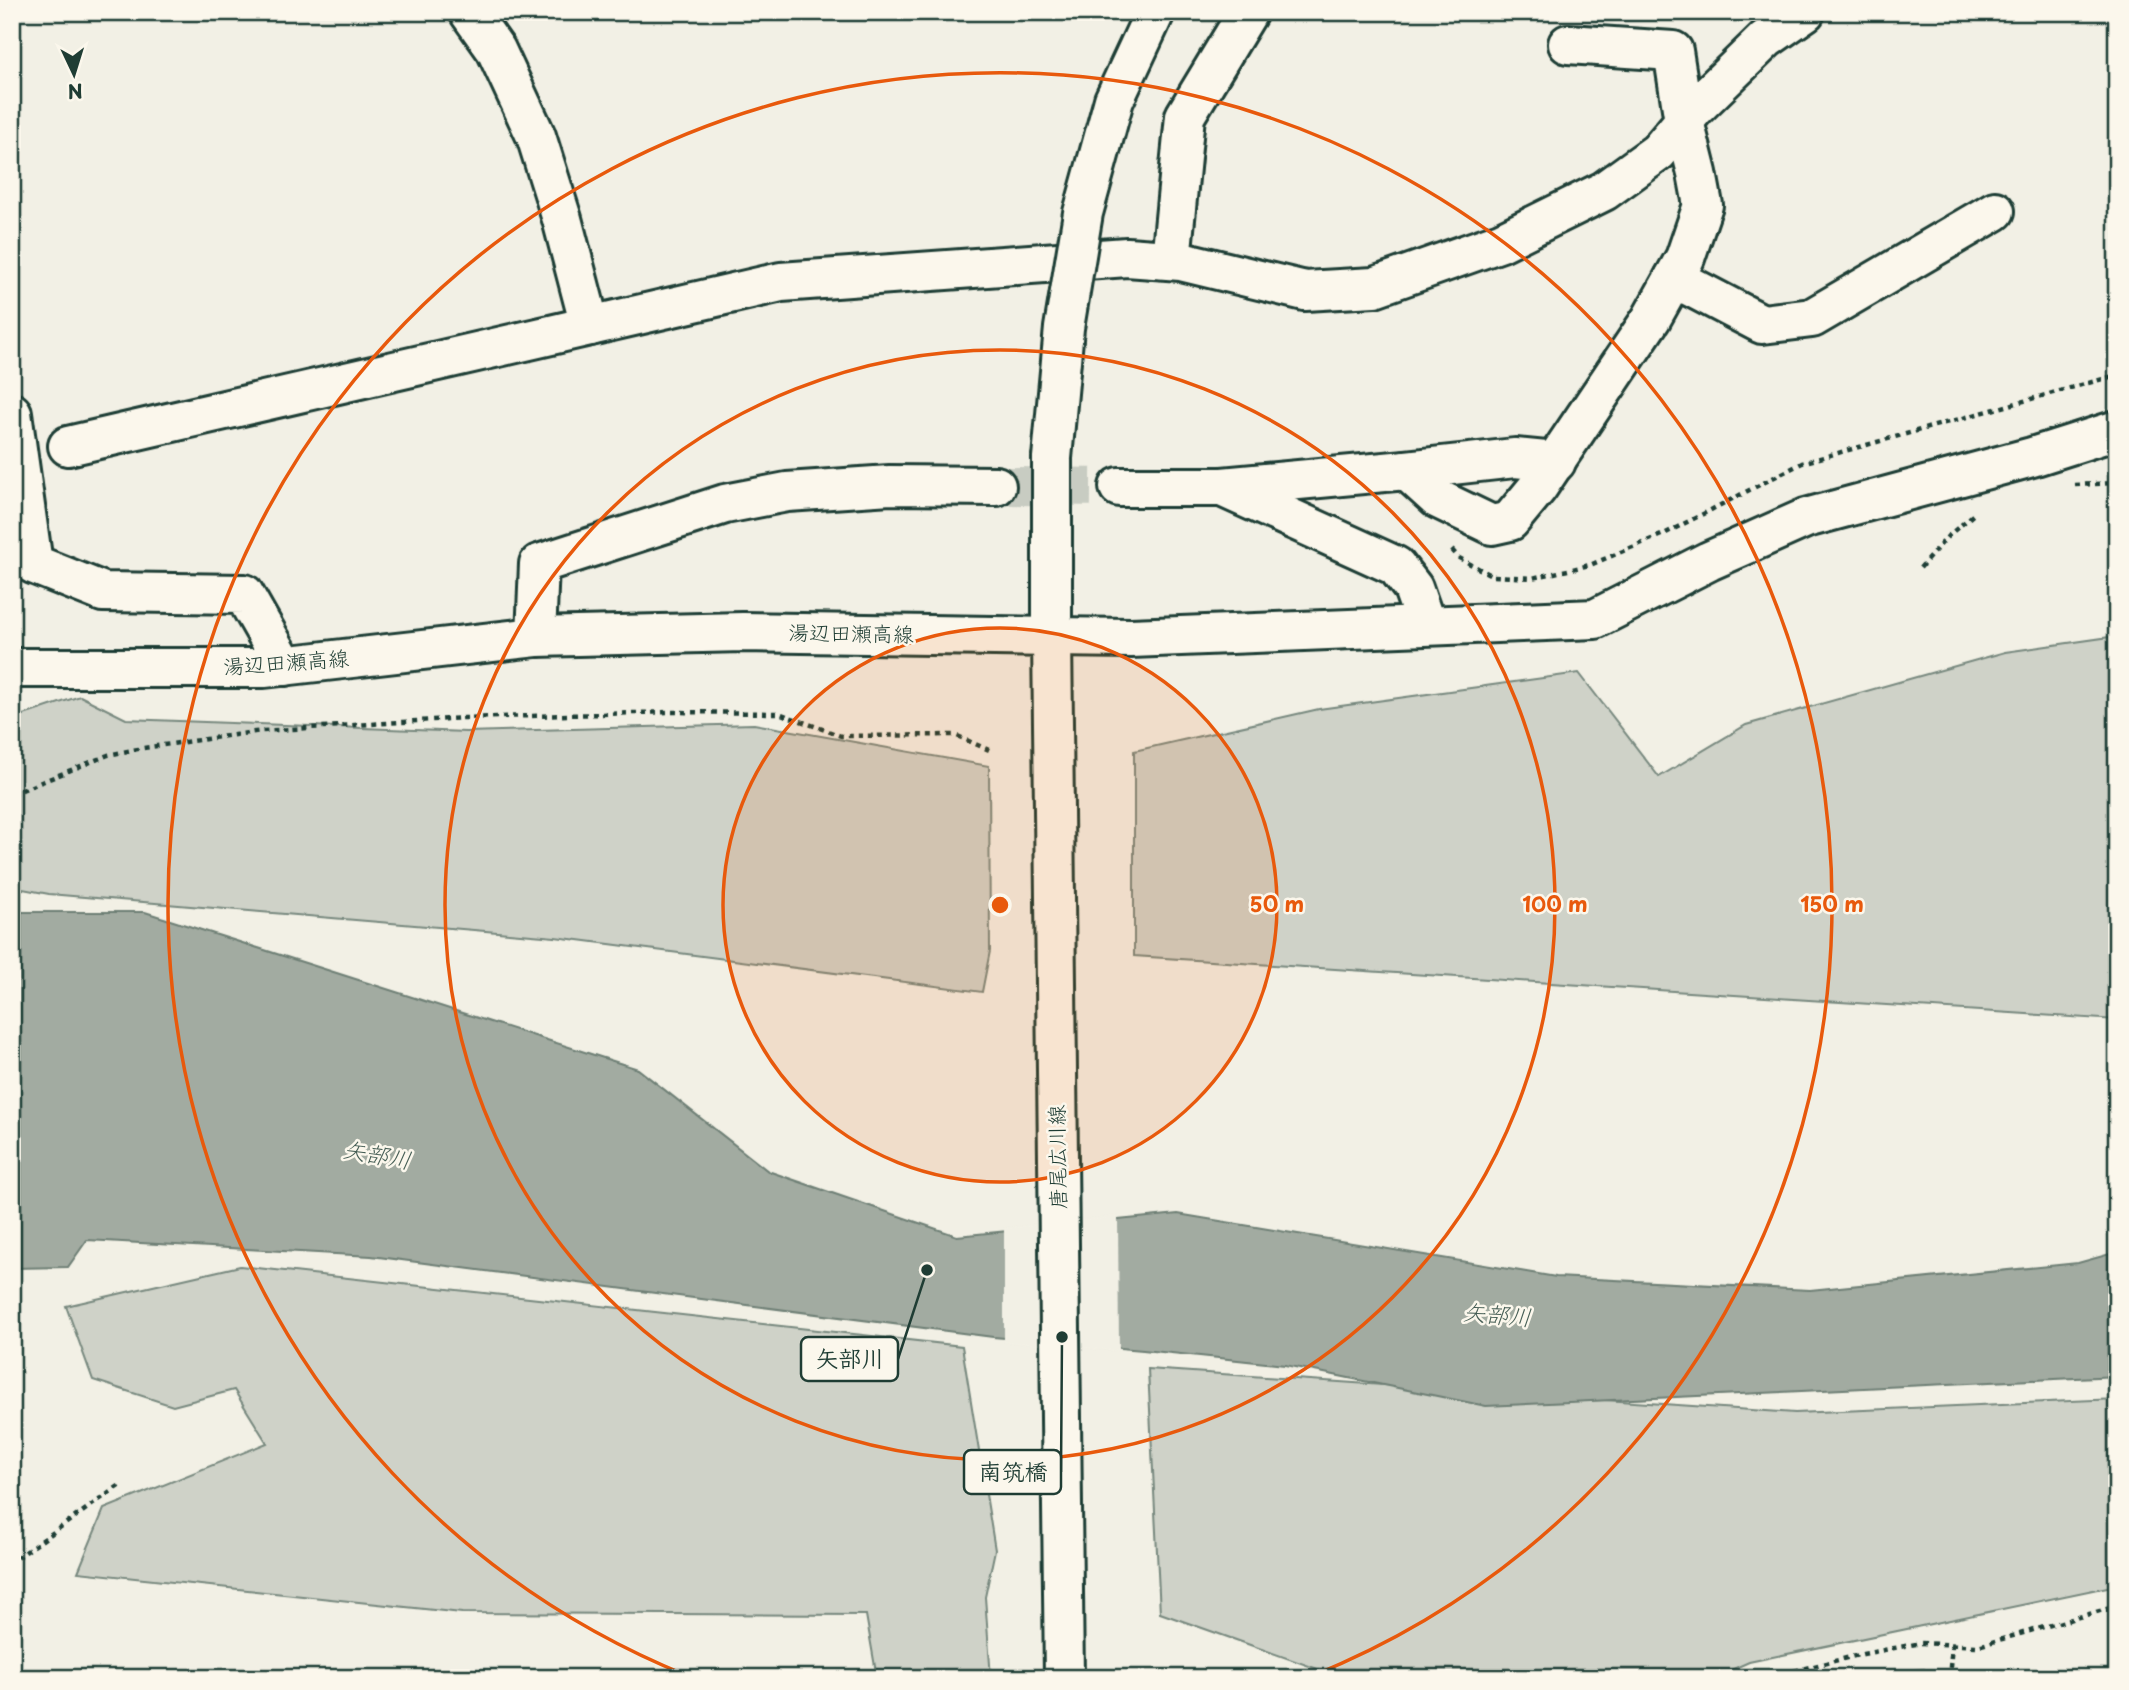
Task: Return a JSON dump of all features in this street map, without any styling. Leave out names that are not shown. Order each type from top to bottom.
[{"type":"street","points":[[468,12],[496,50],[536,136],[562,219],[590,326]]},
{"type":"street","points":[[1052,637],[1052,458],[1064,328],[1083,213],[1114,100],[1155,12]]},
{"type":"street","points":[[1171,260],[1185,116],[1248,12]]},
{"type":"street","points":[[68,446],[781,282],[1127,257],[1171,260],[1305,291],[1374,287],[1501,242],[1604,191],[1658,152],[1695,108],[1766,39],[1805,12]]},
{"type":"street","points":[[1406,470],[1438,499],[1492,525],[1510,522],[1556,461],[1651,318],[1685,258],[1703,205],[1684,121],[1673,51],[1569,44]]},
{"type":"street","points":[[1674,278],[1762,324],[1812,318],[1994,211]]},
{"type":"street","points":[[12,413],[33,564],[103,592],[244,594],[285,666]]},
{"type":"street","name":"湯辺田瀬高線","points":[[12,668],[264,668],[536,637],[743,632],[1131,638],[1595,619],[1709,561],[1807,518],[2032,457],[2117,430]]},
{"type":"street","points":[[1119,486],[1222,487],[1516,458],[1556,461]]},
{"type":"street","points":[[536,637],[538,564],[725,504],[787,492],[890,485],[996,486]]},
{"type":"street","points":[[1222,487],[1396,566],[1413,588],[1426,625]]},
{"type":"street","name":"唐尾広川線","points":[[1052,637],[1064,1678]]},
{"type":"path","points":[[1451,549],[1459,558],[1493,576],[1532,578],[1590,565],[1666,533],[1802,463],[2117,375]]},
{"type":"path","points":[[1920,568],[1948,536],[1976,513]]},
{"type":"path","points":[[12,794],[108,755],[143,748],[262,731],[464,718],[670,712],[779,713],[841,736],[955,735],[989,750]]},
{"type":"path","points":[[17,1558],[123,1483]]},
{"type":"path","points":[[1765,1678],[1921,1643],[1978,1646],[2117,1608]]},
{"type":"path","points":[[1949,1678],[1952,1644]]},
{"type":"shaded area","points":[[2117,636],[2117,1020],[1134,956],[1134,751],[1319,709],[1579,673],[1659,777],[1746,725],[2005,652]]},
{"type":"shaded area","points":[[80,696],[126,719],[466,732],[754,724],[989,766],[990,951],[982,992],[555,937],[49,894],[12,887],[12,719]]},
{"type":"shaded area","points":[[240,1266],[962,1346],[995,1550],[985,1597],[991,1678],[877,1678],[866,1615],[462,1613],[78,1572],[104,1509],[267,1443],[234,1390],[173,1406],[93,1380],[66,1306]]},
{"type":"shaded area","points":[[1148,1369],[1795,1413],[2117,1399],[2117,1585],[1749,1662],[1713,1678],[1343,1678],[1160,1613]]},
{"type":"water","points":[[12,912],[145,912],[638,1069],[768,1171],[957,1236],[1178,1214],[1556,1277],[1810,1290],[2078,1263],[2117,1252],[2117,1376],[1486,1406],[1285,1365],[993,1337],[371,1256],[87,1240],[68,1267],[12,1268]]},
{"type":"water","points":[[1924,1669],[1925,1678],[1825,1678],[1829,1677]]},
{"type":"pier","points":[[1118,1216],[1119,1351],[1004,1342],[1004,1228]]},
{"type":"tunnel","points":[[996,486],[1119,487]]},
{"type":"place","name":"矢部川","points":[[927,1270]]},
{"type":"place","name":"南筑橋","points":[[1062,1337]]}]
